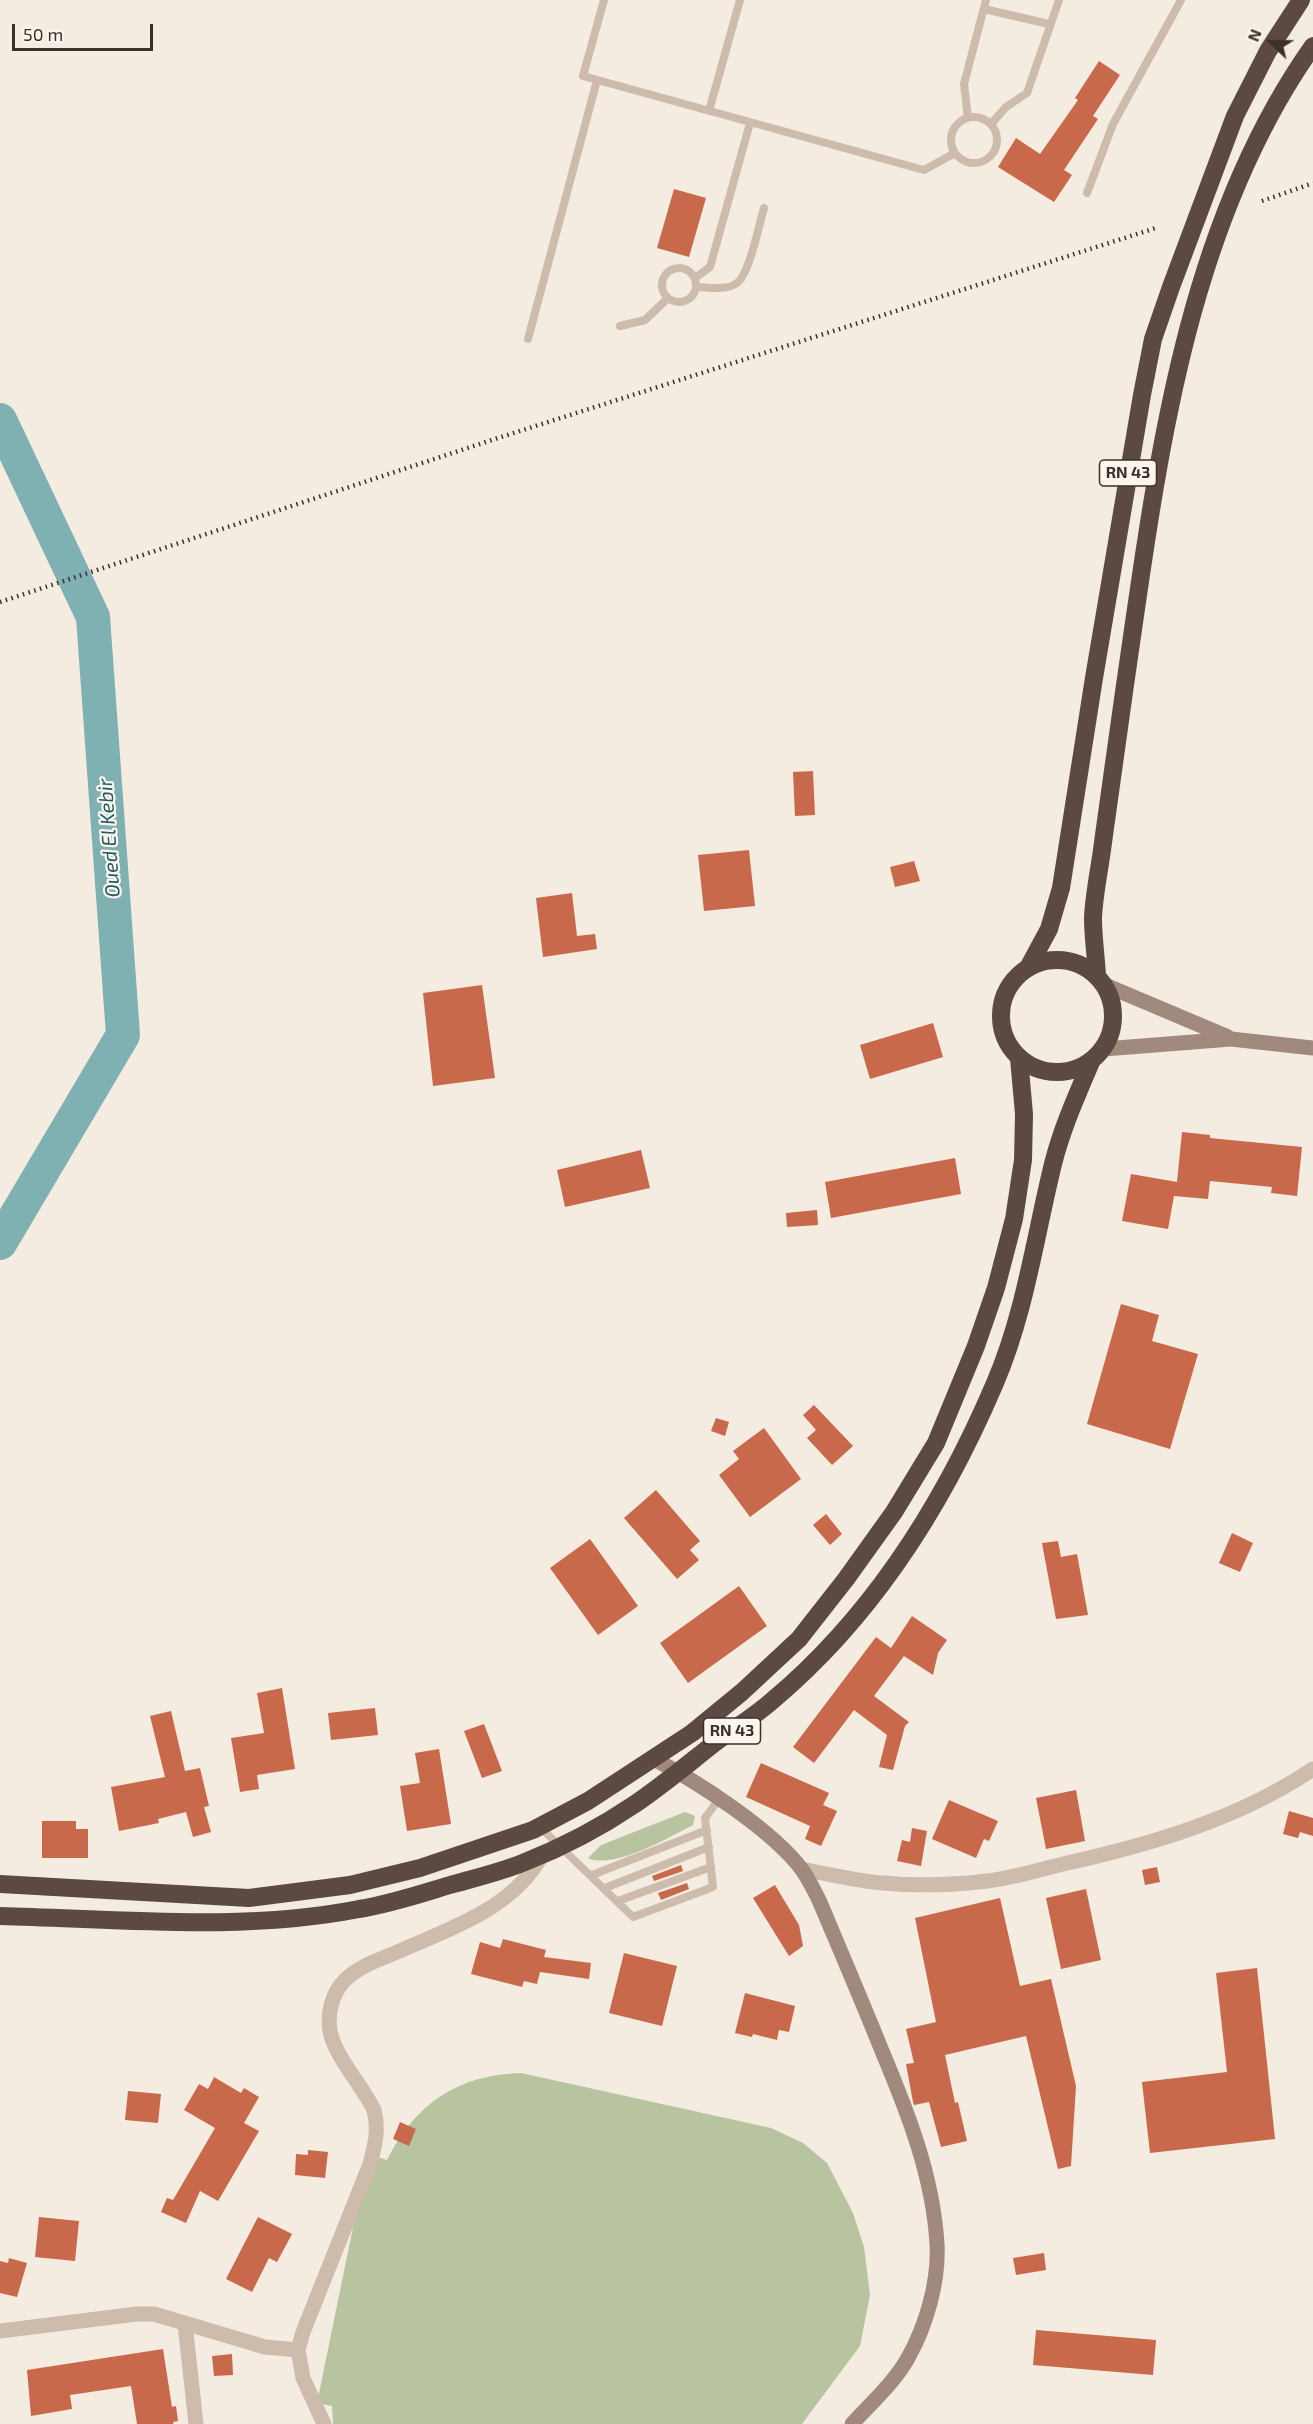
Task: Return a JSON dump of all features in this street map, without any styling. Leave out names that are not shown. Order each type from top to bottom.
[{"type":"highway","name":"RN 43","points":[[1028,968],[1048,929],[1060,888],[1153,339],[1235,116],[1268,51],[1301,0]]},
{"type":"highway","name":"RN 43","points":[[1101,981],[1093,916],[1136,609],[1171,394],[1205,274],[1256,142],[1295,72],[1313,46]]},
{"type":"highway","points":[[1056,959],[1071,961],[1085,967],[1101,981],[1113,1006],[1113,1028],[1098,1055],[1075,1070],[1052,1073],[1030,1066],[1019,1058],[1007,1042],[1001,1022],[1003,1001],[1012,982],[1028,968],[1056,959]]},
{"type":"highway","name":"RN 43","points":[[0,1916],[182,1921],[301,1918],[360,1909],[428,1892],[520,1864],[590,1832],[635,1804],[772,1701],[827,1650],[878,1590],[923,1525],[963,1454],[997,1379],[1025,1294],[1053,1163],[1069,1112],[1098,1055]]},
{"type":"highway","name":"RN 43","points":[[0,1884],[249,1898],[287,1895],[350,1885],[420,1868],[539,1827],[588,1801],[692,1733],[742,1692],[799,1638],[846,1579],[894,1512],[936,1443],[976,1346],[996,1288],[1014,1219],[1023,1160],[1024,1114],[1019,1058]]},
{"type":"street","points":[[1101,981],[1231,1039]]},
{"type":"street","points":[[1098,1055],[1231,1039],[1313,1048]]},
{"type":"street","points":[[654,1759],[679,1772],[762,1831],[802,1869],[823,1909],[910,2120],[927,2177],[937,2245],[930,2299],[921,2331],[908,2359],[852,2424]]},
{"type":"street","points":[[802,1869],[882,1883],[937,1884],[988,1881],[1120,1851],[1183,1831],[1247,1806],[1274,1793],[1313,1769]]},
{"type":"street","points":[[324,2424],[303,2378],[298,2350],[303,2332],[370,2164],[376,2141],[377,2121],[374,2110],[334,2044],[329,2017],[336,1990],[354,1972],[465,1922],[506,1898],[532,1873],[542,1855]]},
{"type":"street","points":[[0,2331],[136,2314],[154,2314],[265,2347],[298,2350]]},
{"type":"street","points":[[185,2324],[195,2424]]},
{"type":"lane","points":[[604,0],[583,76],[924,170],[955,153]]},
{"type":"lane","points":[[709,111],[740,0]]},
{"type":"lane","points":[[991,124],[1006,107],[1027,93],[1059,0]]},
{"type":"lane","points":[[1087,193],[1113,124],[1180,0]]},
{"type":"lane","points":[[969,118],[964,84],[985,4],[1049,24]]},
{"type":"lane","points":[[528,339],[597,80]]},
{"type":"lane","points":[[978,117],[991,124],[995,130],[997,144],[990,157],[975,163],[960,159],[952,145],[954,130],[958,124],[969,118],[978,117]]},
{"type":"lane","points":[[750,123],[710,267],[695,283],[694,293],[686,300],[675,302],[668,298],[662,286],[664,276],[673,268],[685,268],[695,283],[726,287],[737,283],[744,273],[764,207]]},
{"type":"lane","points":[[620,327],[645,320],[668,298]]},
{"type":"lane","points":[[539,1827],[592,1875],[633,1917],[713,1887],[705,1818],[718,1799]]},
{"type":"lane","points":[[592,1875],[707,1830]]},
{"type":"lane","points":[[605,1888],[709,1847]]},
{"type":"lane","points":[[618,1901],[711,1866]]},
{"type":"green space","points":[[685,1812],[695,1816],[693,1825],[656,1844],[612,1860],[599,1861],[588,1858],[601,1845]]},
{"type":"green space","points":[[521,2073],[771,2128],[803,2143],[827,2163],[853,2213],[864,2247],[870,2295],[860,2346],[802,2424],[333,2424],[332,2406],[317,2403],[368,2154],[387,2160],[411,2123],[440,2096],[477,2080]]},
{"type":"building","points":[[1099,61],[1120,75],[1093,116],[1098,119],[1064,170],[1072,175],[1054,202],[998,167],[1016,138],[1040,154],[1078,100],[1075,98]]},
{"type":"building","points":[[674,189],[706,198],[689,257],[657,248]]},
{"type":"building","points":[[813,771],[815,815],[795,816],[793,772]]},
{"type":"building","points":[[749,850],[755,906],[704,911],[698,855]]},
{"type":"building","points":[[914,861],[920,881],[895,887],[890,867]]},
{"type":"building","points":[[572,893],[577,936],[595,934],[597,949],[543,957],[536,898]]},
{"type":"building","points":[[482,985],[495,1078],[433,1086],[423,993]]},
{"type":"building","points":[[933,1023],[943,1057],[870,1079],[860,1045]]},
{"type":"building","points":[[1182,1132],[1210,1135],[1210,1138],[1302,1147],[1297,1196],[1271,1193],[1272,1187],[1210,1181],[1208,1199],[1174,1196],[1168,1229],[1122,1221],[1131,1174],[1177,1182]]},
{"type":"building","points":[[641,1150],[650,1188],[565,1207],[557,1170]]},
{"type":"building","points":[[955,1158],[961,1194],[831,1218],[825,1182]]},
{"type":"building","points":[[817,1210],[818,1225],[787,1227],[786,1213]]},
{"type":"building","points":[[1121,1304],[1159,1315],[1152,1341],[1198,1354],[1170,1449],[1087,1424]]},
{"type":"building","points":[[814,1405],[853,1446],[832,1465],[807,1438],[816,1430],[803,1415]]},
{"type":"building","points":[[716,1418],[729,1422],[725,1436],[711,1431]]},
{"type":"building","points":[[764,1428],[801,1479],[750,1517],[719,1475],[739,1459],[733,1451]]},
{"type":"building","points":[[656,1490],[700,1541],[690,1550],[699,1560],[677,1579],[624,1518]]},
{"type":"building","points":[[826,1514],[842,1534],[830,1545],[813,1525]]},
{"type":"building","points":[[1232,1533],[1253,1543],[1240,1572],[1219,1563]]},
{"type":"building","points":[[590,1539],[638,1606],[598,1635],[550,1568]]},
{"type":"building","points":[[1058,1541],[1061,1557],[1077,1554],[1088,1615],[1056,1619],[1042,1543]]},
{"type":"building","points":[[739,1586],[767,1626],[688,1683],[660,1643]]},
{"type":"building","points":[[912,1616],[947,1640],[938,1653],[933,1675],[904,1656],[874,1696],[909,1722],[905,1726],[893,1770],[879,1767],[887,1735],[854,1710],[814,1763],[793,1747],[876,1637],[891,1648]]},
{"type":"building","points":[[282,1688],[295,1769],[257,1775],[259,1789],[240,1792],[231,1738],[264,1733],[257,1693]]},
{"type":"building","points":[[375,1708],[378,1735],[331,1740],[328,1713]]},
{"type":"building","points":[[171,1711],[185,1771],[200,1768],[209,1806],[204,1807],[211,1832],[193,1837],[186,1812],[158,1819],[159,1823],[119,1831],[111,1787],[165,1777],[150,1716]]},
{"type":"building","points":[[484,1724],[502,1771],[482,1778],[464,1731]]},
{"type":"building","points":[[439,1749],[451,1824],[407,1831],[400,1786],[420,1783],[415,1753]]},
{"type":"building","points":[[761,1763],[829,1793],[823,1805],[837,1811],[821,1846],[805,1839],[810,1826],[746,1797]]},
{"type":"building","points":[[1076,1790],[1085,1841],[1046,1849],[1036,1798]]},
{"type":"building","points":[[949,1800],[998,1821],[989,1841],[984,1839],[976,1858],[932,1839]]},
{"type":"building","points":[[1289,1811],[1313,1818],[1313,1836],[1300,1832],[1298,1838],[1283,1834]]},
{"type":"building","points":[[42,1821],[76,1821],[76,1829],[88,1829],[88,1858],[42,1858]]},
{"type":"building","points":[[912,1828],[927,1831],[921,1866],[897,1861],[902,1840],[910,1842]]},
{"type":"building","points":[[681,1865],[683,1871],[654,1881],[652,1876]]},
{"type":"building","points":[[1157,1867],[1160,1882],[1145,1885],[1142,1870]]},
{"type":"building","points":[[687,1883],[689,1889],[661,1900],[658,1893]]},
{"type":"building","points":[[775,1885],[799,1925],[803,1946],[789,1956],[753,1898]]},
{"type":"building","points":[[1086,1889],[1101,1960],[1061,1969],[1046,1898]]},
{"type":"building","points":[[1000,1898],[1020,1986],[1051,1979],[1076,2086],[1071,2166],[1058,2169],[1026,2036],[945,2055],[955,2103],[958,2102],[967,2141],[941,2147],[929,2102],[914,2105],[913,2102],[906,2064],[914,2063],[906,2029],[936,2022],[915,1918]]},
{"type":"building","points":[[503,1939],[546,1950],[544,1957],[591,1963],[589,1979],[540,1972],[537,1984],[524,1981],[522,1987],[471,1974],[480,1942],[500,1948]]},
{"type":"building","points":[[624,1953],[677,1966],[662,2026],[609,2013]]},
{"type":"building","points":[[1257,1968],[1275,2139],[1150,2153],[1142,2082],[1227,2072],[1216,1973]]},
{"type":"building","points":[[745,1993],[795,2006],[789,2032],[779,2030],[777,2040],[753,2034],[752,2037],[735,2033]]},
{"type":"building","points":[[214,2077],[241,2093],[244,2088],[259,2097],[244,2123],[259,2131],[218,2201],[200,2191],[186,2223],[161,2212],[167,2198],[173,2200],[215,2128],[184,2110],[199,2084],[208,2089]]},
{"type":"building","points":[[128,2091],[161,2094],[158,2123],[125,2120]]},
{"type":"building","points":[[400,2122],[416,2129],[409,2146],[393,2139]]},
{"type":"building","points":[[308,2150],[328,2152],[325,2178],[295,2175],[296,2154],[308,2155]]},
{"type":"building","points":[[39,2217],[79,2221],[75,2261],[35,2257]]},
{"type":"building","points":[[258,2217],[292,2234],[277,2262],[269,2258],[252,2292],[226,2279]]},
{"type":"building","points":[[1044,2253],[1046,2270],[1016,2275],[1013,2258]]},
{"type":"building","points":[[9,2258],[27,2263],[17,2297],[0,2293],[0,2261],[8,2263]]},
{"type":"building","points":[[1036,2330],[1156,2340],[1153,2375],[1033,2365]]},
{"type":"building","points":[[163,2349],[172,2407],[176,2406],[178,2421],[173,2424],[137,2424],[131,2386],[70,2395],[72,2409],[31,2416],[27,2370]]},
{"type":"building","points":[[232,2354],[233,2375],[214,2376],[212,2356]]},
{"type":"waterway","name":"Oued El Kebir","points":[[0,420],[93,617],[123,1035],[0,1243]]},
{"type":"railway","points":[[1262,201],[1313,183]]},
{"type":"railway","points":[[0,602],[498,438],[1156,228]]}]
